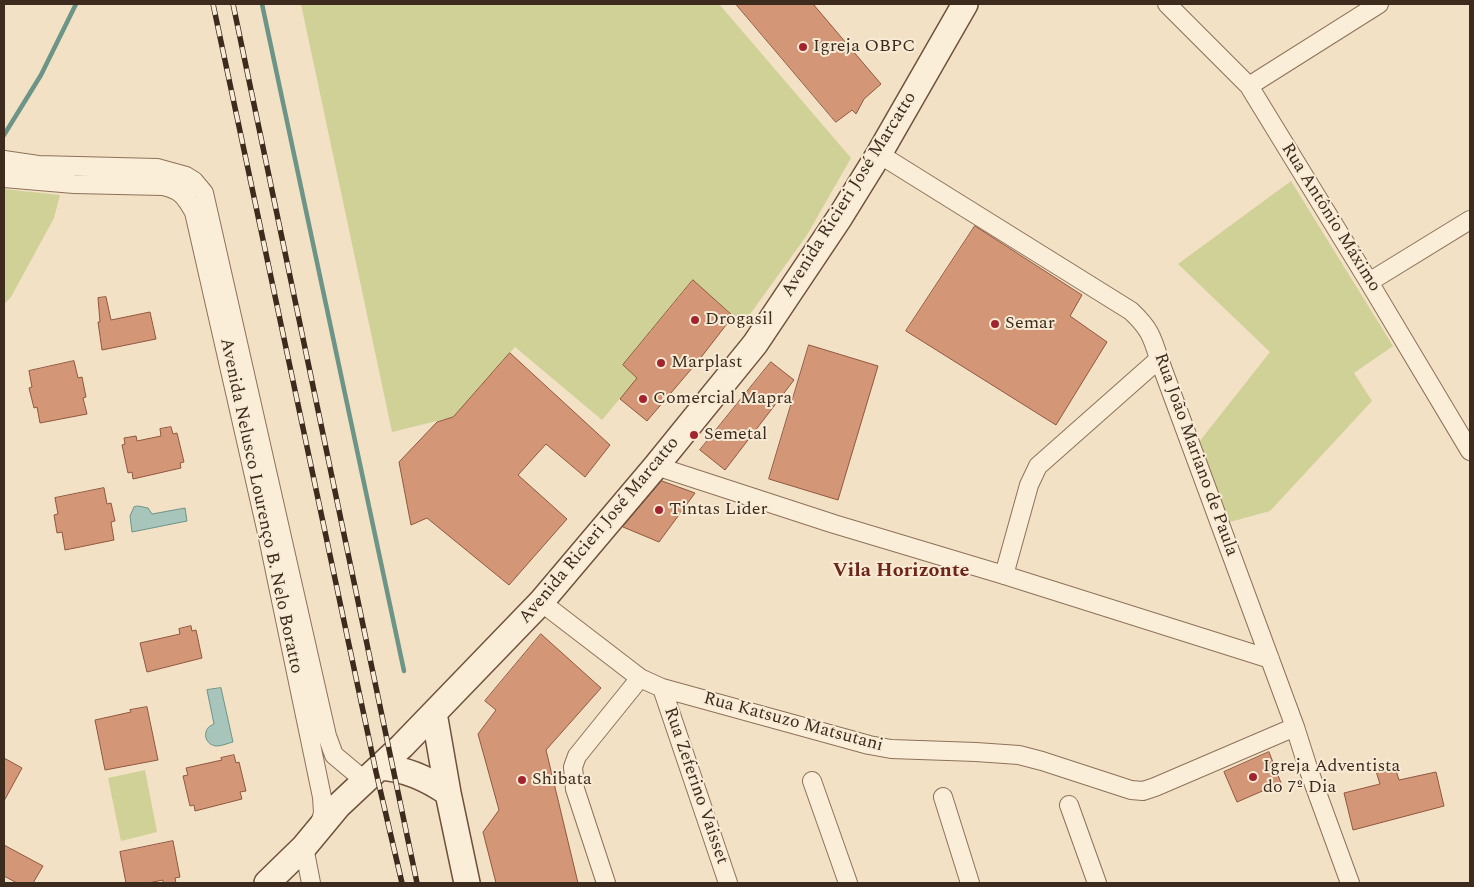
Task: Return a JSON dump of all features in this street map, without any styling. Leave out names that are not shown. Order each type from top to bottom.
[{"type":"main road","name":"Avenida Ricieri José Marcatto","points":[[267,883],[311,838],[322,837],[354,805],[373,774],[542,602],[755,344],[840,217],[879,154],[965,4]]},
{"type":"main road","points":[[434,713],[448,793],[467,883]]},
{"type":"main road","points":[[373,774],[393,768],[426,779],[448,793]]},
{"type":"street","name":"Rua Antônio Máximo","points":[[1167,4],[1249,86],[1370,282],[1470,451]]},
{"type":"street","points":[[1249,86],[1379,4]]},
{"type":"street","name":"Rua João Mariano de Paula","points":[[879,154],[1131,311],[1145,324],[1153,339],[1350,883]]},
{"type":"street","name":"Avenida Nelusco Lourenço B. Nelo Boratto","points":[[4,160],[38,165],[157,168],[186,176],[204,193],[328,736],[334,755],[373,774]]},
{"type":"street","name":"Avenida Nelusco Lourenço B. Nelo Boratto","points":[[4,178],[74,184],[148,184],[176,189],[186,198],[194,212],[267,533],[322,797],[323,813],[311,838]]},
{"type":"street","points":[[1370,282],[1470,220]]},
{"type":"street","points":[[1004,575],[1029,485],[1038,466],[1159,359]]},
{"type":"street","points":[[656,466],[834,524],[1004,575],[1270,659]]},
{"type":"street","name":"Rua Katsuzo Matsutani","points":[[542,602],[640,678],[662,688],[869,745],[890,749],[1019,755],[1131,790],[1142,791],[1155,787],[1295,727]]},
{"type":"street","points":[[606,883],[574,789],[573,767],[577,756],[640,678]]},
{"type":"street","name":"Rua Zeferino Vaisset","points":[[662,688],[728,883]]},
{"type":"street","points":[[812,781],[848,883]]},
{"type":"street","points":[[942,797],[970,883]]},
{"type":"street","points":[[1070,805],[1097,883]]},
{"type":"street","points":[[311,838],[311,883]]},
{"type":"green space","points":[[301,4],[719,4],[851,158],[807,235],[743,324],[692,280],[623,365],[637,378],[602,420],[515,347],[453,417],[392,432]]},
{"type":"green space","points":[[1291,181],[1393,346],[1354,373],[1372,401],[1270,511],[1230,522],[1199,442],[1270,352],[1178,264]]},
{"type":"green space","points":[[4,189],[60,195],[54,218],[11,297],[4,304]]},
{"type":"green space","points":[[145,770],[157,832],[121,841],[108,778]]},
{"type":"water","points":[[134,507],[148,508],[152,514],[185,508],[187,521],[132,532],[130,516]]},
{"type":"water","points":[[221,688],[233,742],[214,746],[206,737],[206,731],[214,724],[207,690]]},
{"type":"building","name":"Igreja OBPC","points":[[736,4],[813,4],[881,84],[864,99],[856,114],[852,110],[836,122]]},
{"type":"building","name":"Semar","points":[[975,226],[1082,295],[1070,316],[1107,342],[1056,425],[906,331]]},
{"type":"building","points":[[693,280],[733,316],[699,360],[647,421],[620,399],[637,378],[623,365]]},
{"type":"building","points":[[106,297],[111,320],[150,312],[156,339],[102,350],[98,322],[100,322],[98,298]]},
{"type":"building","points":[[809,345],[878,366],[838,500],[769,479]]},
{"type":"building","points":[[510,353],[610,445],[585,477],[546,444],[518,475],[567,519],[509,585],[427,518],[411,525],[399,462],[437,422],[453,417]]},
{"type":"building","points":[[74,361],[78,378],[82,377],[86,397],[83,398],[87,414],[40,423],[37,407],[34,408],[29,388],[32,387],[29,371]]},
{"type":"building","points":[[771,362],[794,380],[725,470],[700,450]]},
{"type":"building","points":[[171,427],[173,434],[177,433],[184,462],[180,463],[181,468],[133,479],[132,472],[128,473],[122,445],[125,444],[124,438],[136,436],[137,441],[161,436],[160,429]]},
{"type":"building","name":"Tintas Lider","points":[[662,481],[695,493],[659,542],[623,527]]},
{"type":"building","points":[[104,488],[107,504],[111,503],[115,521],[111,522],[114,540],[65,550],[62,532],[57,533],[54,515],[58,514],[55,498]]},
{"type":"building","points":[[191,626],[192,631],[196,630],[202,658],[147,672],[140,643],[180,634],[179,629]]},
{"type":"building","name":"Shibata","points":[[541,634],[601,688],[546,750],[578,883],[496,883],[483,832],[499,810],[478,734],[496,710],[485,701]]},
{"type":"building","points":[[147,707],[158,760],[105,770],[95,720]]},
{"type":"building","name":"Igreja Adventista do 7º Dia","points":[[1269,752],[1281,783],[1237,802],[1224,772]]},
{"type":"building","points":[[234,755],[236,763],[239,762],[246,791],[240,792],[242,799],[195,811],[194,805],[190,806],[183,776],[188,775],[186,768],[222,760],[221,758]]},
{"type":"building","points":[[4,758],[22,768],[4,801]]},
{"type":"building","points":[[1394,764],[1399,780],[1436,772],[1444,806],[1353,830],[1344,793],[1380,784],[1375,768]]},
{"type":"building","points":[[173,841],[180,877],[175,878],[176,883],[163,883],[163,880],[148,883],[126,883],[120,852]]},
{"type":"building","points":[[4,845],[43,866],[33,883],[17,883],[4,876]]},
{"type":"waterway","points":[[4,135],[41,75],[76,4]]},
{"type":"waterway","points":[[262,4],[404,671]]},
{"type":"railway","points":[[213,4],[376,772],[402,883]]},
{"type":"railway","points":[[233,4],[417,883]]},
{"type":"place","name":"Igreja OBPC","points":[[803,47]]},
{"type":"place","name":"Drogasil","points":[[695,320]]},
{"type":"place","name":"Semar","points":[[995,324]]},
{"type":"place","name":"Marplast","points":[[661,363]]},
{"type":"place","name":"Comercial Mapra","points":[[643,399]]},
{"type":"place","name":"Semetal","points":[[694,435]]},
{"type":"place","name":"Tintas Lider","points":[[659,510]]},
{"type":"place","name":"Igreja Adventista do 7º Dia","points":[[1253,777]]},
{"type":"place","name":"Shibata","points":[[522,780]]},
{"type":"district","name":"Vila Horizonte","points":[[901,572]]}]
